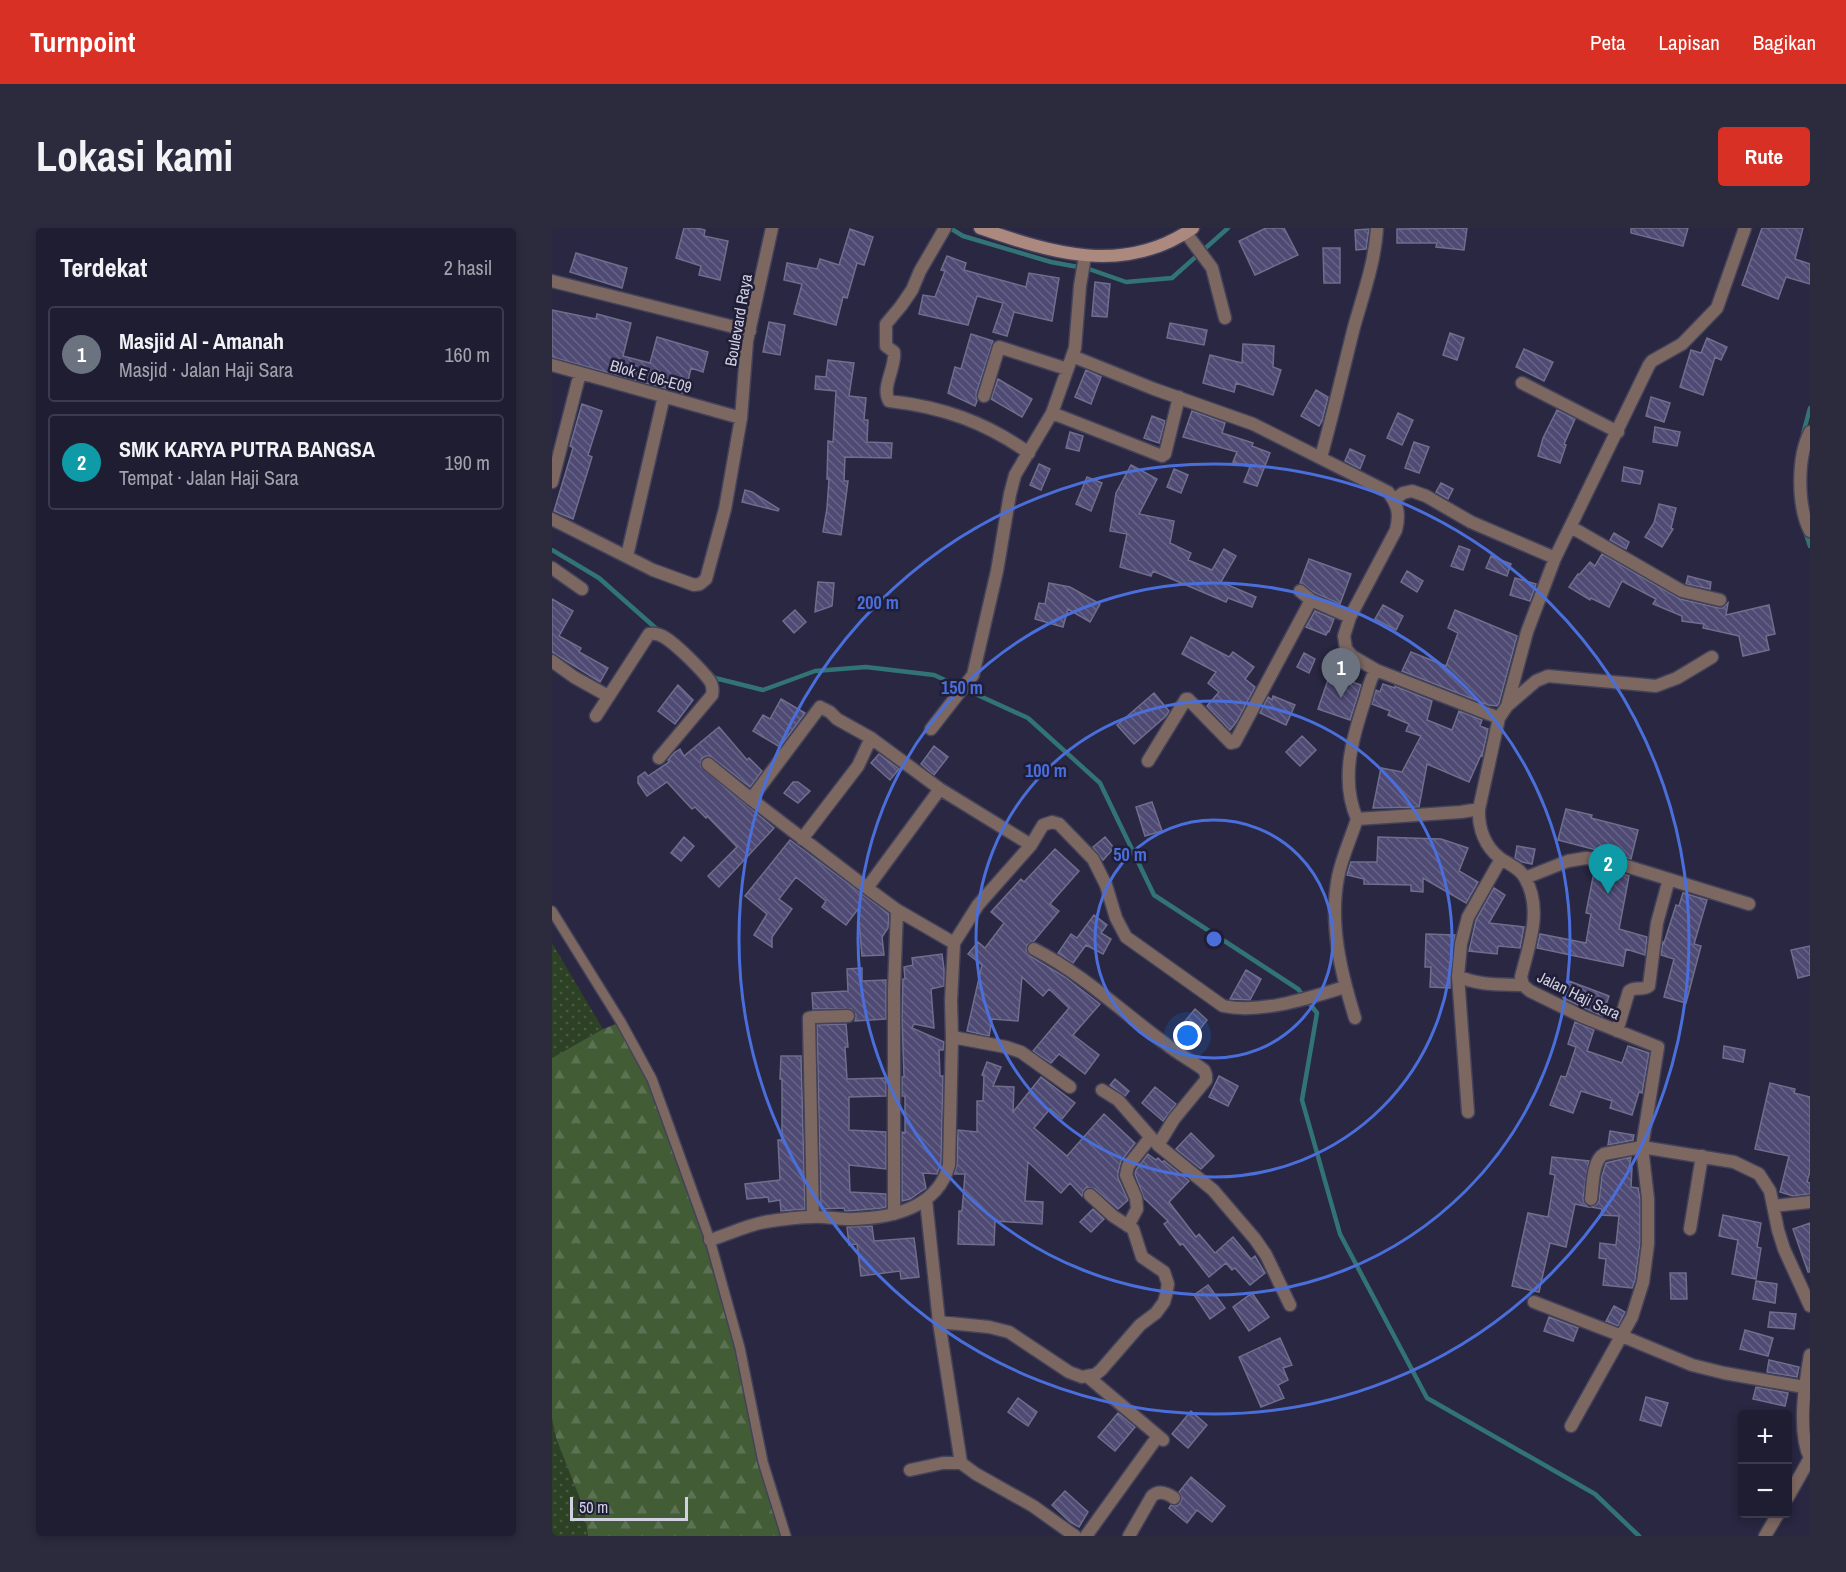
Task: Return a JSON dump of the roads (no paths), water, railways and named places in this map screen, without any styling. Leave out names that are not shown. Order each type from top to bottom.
[{"type":"main road","points":[[980,228],[1084,260],[1142,252],[1164,245],[1189,230]]},
{"type":"street","name":"Boulevard Raya","points":[[627,556],[653,570],[691,584],[700,584],[706,579],[725,509],[741,418],[747,341],[772,228]]},
{"type":"street","points":[[1321,457],[1376,247],[1377,228]]},
{"type":"street","points":[[1507,706],[1527,632],[1555,558],[1650,363],[1682,344],[1717,308],[1745,228]]},
{"type":"street","points":[[1189,230],[1209,262],[1225,318]]},
{"type":"street","points":[[943,231],[912,290],[886,324],[886,346],[894,352],[895,360],[886,398],[889,401],[953,413],[1006,436],[1029,453]]},
{"type":"street","points":[[931,729],[974,675],[1015,476],[1052,413],[1075,348],[1084,260]]},
{"type":"street","points":[[552,281],[750,331]]},
{"type":"street","points":[[984,396],[999,347],[1067,369]]},
{"type":"street","points":[[1072,356],[1154,389],[1253,424],[1388,492],[1398,509],[1399,520],[1396,530],[1350,617],[1344,636],[1346,649],[1352,656],[1376,670],[1499,718]]},
{"type":"street","name":"Blok E 06-E09","points":[[552,365],[741,418]]},
{"type":"street","points":[[552,482],[580,373]]},
{"type":"street","points":[[1522,383],[1618,432]]},
{"type":"street","points":[[552,520],[627,556],[664,396]]},
{"type":"street","points":[[1052,413],[1162,456],[1165,454],[1179,397]]},
{"type":"street","points":[[1808,440],[1801,476],[1801,494],[1804,514],[1810,531]]},
{"type":"street","points":[[1394,500],[1403,493],[1412,491],[1471,522],[1555,558]]},
{"type":"street","points":[[1571,527],[1682,591],[1720,600]]},
{"type":"street","points":[[552,568],[582,589]]},
{"type":"street","points":[[1300,591],[1311,600],[1350,617]]},
{"type":"street","points":[[1148,761],[1186,699],[1231,742],[1235,742],[1311,600]]},
{"type":"street","points":[[596,716],[650,634],[663,636],[711,682],[713,688],[712,695],[659,758]]},
{"type":"street","points":[[1712,657],[1677,678],[1656,686],[1548,676],[1536,681],[1507,706],[1499,718],[1479,809],[1479,820],[1481,833],[1493,852],[1525,878],[1568,861],[1586,858],[1610,861],[1749,904]]},
{"type":"street","points":[[552,661],[574,677],[608,696]]},
{"type":"street","points":[[1355,1018],[1345,987],[1334,927],[1335,896],[1339,874],[1357,819],[1351,806],[1348,763],[1357,724],[1376,670]]},
{"type":"street","points":[[751,799],[820,707],[871,738],[940,789],[1031,845]]},
{"type":"street","points":[[802,839],[858,766],[871,738]]},
{"type":"street","points":[[708,764],[802,839],[897,910],[954,943]]},
{"type":"street","points":[[867,888],[940,789]]},
{"type":"street","points":[[1357,819],[1428,815],[1479,809]]},
{"type":"street","points":[[710,1240],[768,1221],[813,1217],[853,1219],[894,1214],[926,1200],[939,1188],[946,1178],[949,1165],[954,943],[978,905],[1031,845],[1043,825],[1052,822],[1059,824],[1093,859],[1106,885],[1116,918],[1126,937],[1223,1006],[1241,1009],[1297,1001],[1345,987]]},
{"type":"street","points":[[1468,1112],[1458,976],[1461,945],[1468,917],[1501,859]]},
{"type":"street","name":"Jalan Haji Sara","points":[[1525,878],[1533,902],[1534,922],[1521,977],[1523,986],[1554,1003],[1658,1047],[1642,1147]]},
{"type":"street","points":[[1617,1031],[1629,991],[1649,986],[1657,923],[1669,879]]},
{"type":"street","points":[[894,1214],[894,989],[897,910]]},
{"type":"street","points":[[1034,949],[1064,966],[1204,1070],[1206,1075],[1206,1080],[1174,1119],[1128,1166],[1126,1175],[1136,1198],[1137,1209],[1128,1226]]},
{"type":"street","points":[[1458,976],[1471,982],[1523,986]]},
{"type":"street","points":[[813,1217],[808,1021],[809,1018],[814,1017],[848,1016]]},
{"type":"street","points":[[952,1037],[1021,1052],[1070,1087]]},
{"type":"street","points":[[1102,1090],[1118,1100],[1154,1142],[1213,1190],[1266,1255],[1290,1305]]},
{"type":"street","points":[[1571,1426],[1632,1317],[1643,1282],[1648,1244],[1648,1199],[1642,1147]]},
{"type":"street","points":[[1591,1199],[1596,1164],[1600,1156],[1642,1147],[1734,1162],[1759,1174],[1770,1191],[1784,1249],[1810,1306]]},
{"type":"street","points":[[1690,1229],[1702,1156]]},
{"type":"street","points":[[939,1322],[989,1327],[1009,1332],[1077,1376],[1088,1376],[1101,1370],[1140,1325],[1164,1302],[1168,1284],[1164,1272],[1142,1257],[1133,1229],[1113,1216],[1090,1196]]},
{"type":"street","points":[[926,1200],[939,1322],[961,1463]]},
{"type":"street","points":[[1773,1206],[1810,1202]]},
{"type":"street","points":[[1534,1302],[1692,1365],[1804,1387]]},
{"type":"street","points":[[1792,1490],[1810,1458],[1804,1440],[1804,1387],[1810,1355]]},
{"type":"street","points":[[1086,1536],[1161,1438],[1088,1376]]},
{"type":"street","points":[[910,1470],[943,1463],[961,1463],[1033,1506],[1075,1536]]},
{"type":"street","points":[[1130,1536],[1152,1496],[1162,1492],[1174,1498]]},
{"type":"street","points":[[1765,1536],[1776,1518]]},
{"type":"lane","points":[[552,911],[621,1022],[652,1079],[710,1240],[740,1348],[763,1462],[786,1536]]},
{"type":"waterway","points":[[950,228],[963,236],[1051,262],[1089,269],[1126,282],[1172,278],[1228,228]]},
{"type":"waterway","points":[[1803,434],[1810,408]]},
{"type":"waterway","points":[[1805,531],[1810,546]]},
{"type":"waterway","points":[[552,550],[599,578],[659,631]]},
{"type":"waterway","points":[[710,673],[715,678],[763,690],[815,671],[866,667],[934,675],[1028,718],[1100,783],[1154,895],[1298,989],[1317,1013],[1302,1100],[1340,1234],[1427,1398],[1595,1494],[1639,1536]]},
{"type":"place","name":"Masjid Al - Amanah","points":[[1341,698]]},
{"type":"place","name":"SMK KARYA PUTRA BANGSA","points":[[1608,894]]}]
